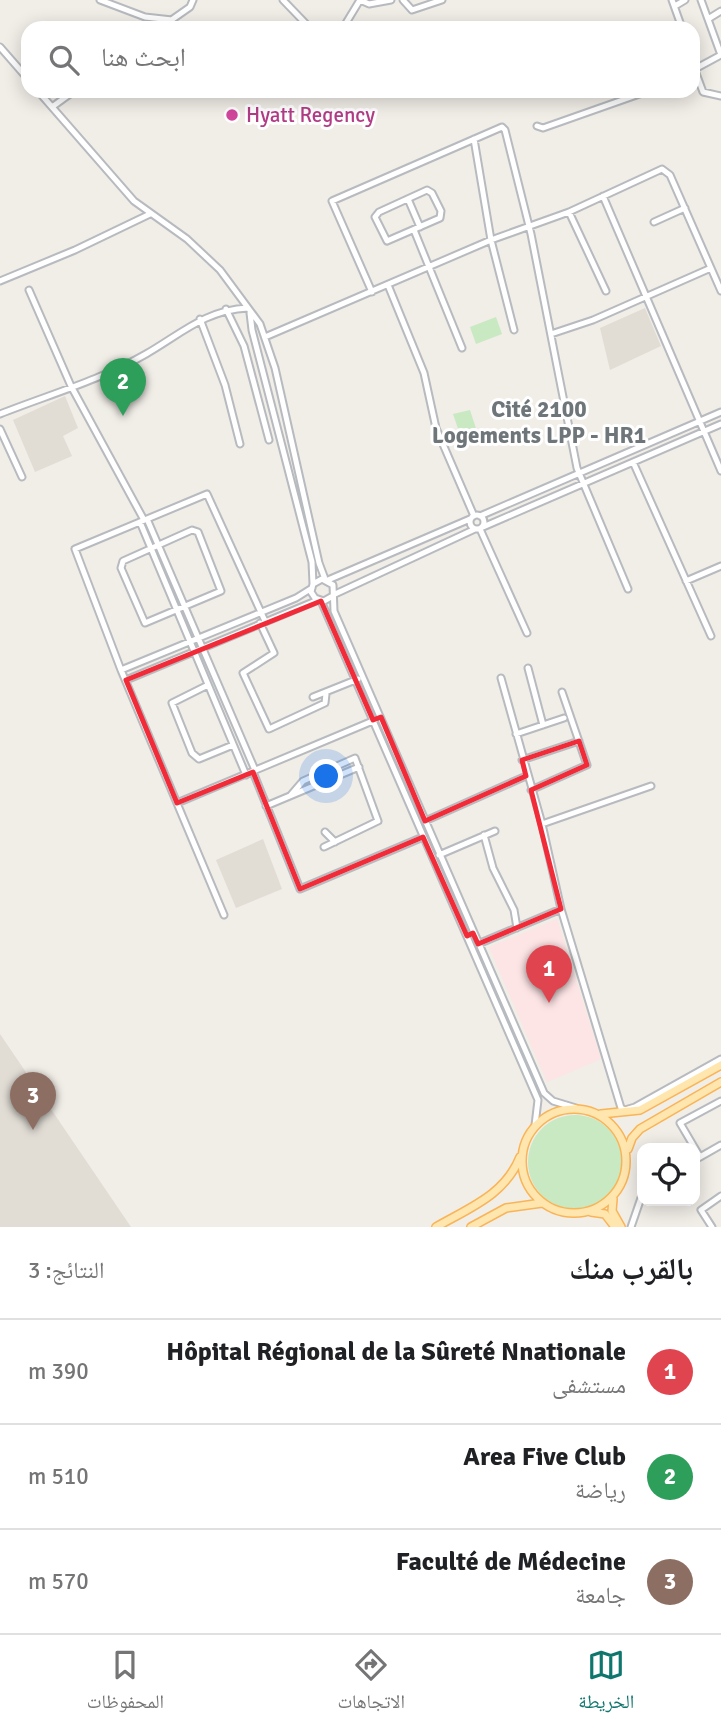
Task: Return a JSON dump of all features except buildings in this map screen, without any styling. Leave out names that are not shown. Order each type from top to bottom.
[{"type":"main road","points":[[436,1227],[492,1195],[510,1177],[535,1125],[561,1110],[576,1108],[598,1114],[640,1110],[721,1065]]},
{"type":"main road","points":[[621,1227],[612,1211],[614,1195],[625,1173],[629,1142],[635,1133],[721,1082]]},
{"type":"main road","points":[[598,1114],[619,1133],[627,1161]]},
{"type":"main road","points":[[522,1154],[523,1175],[529,1189],[544,1203],[567,1213],[603,1213],[615,1227]]},
{"type":"main road","points":[[587,1212],[614,1195]]},
{"type":"main road","points":[[471,1227],[515,1205],[544,1203]]},
{"type":"street","points":[[100,0],[135,14],[172,20],[190,7],[193,0]]},
{"type":"street","points":[[283,0],[303,21]]},
{"type":"street","points":[[347,21],[360,0],[369,4],[391,0]]},
{"type":"street","points":[[403,0],[412,10],[442,0]]},
{"type":"street","points":[[680,21],[674,3],[685,0]]},
{"type":"street","points":[[700,65],[721,55],[701,0]]},
{"type":"street","points":[[708,19],[721,12]]},
{"type":"street","points":[[712,31],[721,26]]},
{"type":"street","points":[[0,47],[21,71]]},
{"type":"street","points":[[700,85],[703,92],[721,96]]},
{"type":"street","points":[[44,98],[134,201],[187,239],[211,261],[249,310],[265,337],[320,569],[334,588],[334,611],[425,821],[491,992],[538,1100],[535,1125]]},
{"type":"street","points":[[52,107],[64,98]]},
{"type":"street","points":[[537,126],[543,128],[628,98]]},
{"type":"street","points":[[372,292],[332,201],[502,127],[505,130],[528,225],[579,471],[628,589]]},
{"type":"street","points":[[474,139],[491,240],[514,330]]},
{"type":"street","points":[[265,337],[491,240],[569,212],[662,169],[667,172],[685,208],[721,291]]},
{"type":"street","points":[[427,190],[432,192],[437,202],[440,218],[421,227],[387,242],[375,217],[427,190]]},
{"type":"street","points":[[603,196],[721,471]]},
{"type":"street","points":[[408,199],[421,227]]},
{"type":"street","points":[[654,222],[685,208]]},
{"type":"street","points":[[569,212],[606,291]]},
{"type":"street","points":[[0,281],[75,250],[150,214]]},
{"type":"street","points":[[414,230],[462,348]]},
{"type":"street","points":[[551,334],[646,298],[711,268]]},
{"type":"street","points":[[388,285],[424,373],[436,428],[475,517],[484,521],[479,528]]},
{"type":"street","points":[[29,290],[71,387],[158,544],[254,771],[300,889],[423,837]]},
{"type":"street","points":[[0,414],[146,355],[201,319],[226,309],[249,310]]},
{"type":"street","points":[[226,309],[244,345],[269,440]]},
{"type":"street","points":[[249,310],[252,331],[312,562],[313,595],[320,601],[423,837],[470,934],[478,944],[544,1093],[553,1101],[576,1108]]},
{"type":"street","points":[[201,319],[225,385],[240,444]]},
{"type":"street","points":[[121,670],[296,598],[327,579],[721,412]]},
{"type":"street","points":[[125,680],[262,622],[332,596],[479,528],[721,424]]},
{"type":"street","points":[[0,429],[22,477]]},
{"type":"street","points":[[633,462],[711,636]]},
{"type":"street","points":[[224,915],[125,680],[75,549],[207,494],[260,611],[274,653],[243,673],[269,729],[315,709],[325,702],[327,694]]},
{"type":"street","points":[[475,517],[471,527],[479,528]]},
{"type":"street","points":[[144,520],[150,547],[246,775]]},
{"type":"street","points":[[479,528],[527,633]]},
{"type":"street","points":[[197,530],[222,586],[219,592],[149,623],[142,621],[121,565],[128,557],[150,547],[197,530]]},
{"type":"street","points":[[686,580],[721,566]]},
{"type":"street","points":[[528,668],[543,725]]},
{"type":"street","points":[[313,697],[327,694],[363,677]]},
{"type":"street","points":[[501,678],[526,776],[542,824],[561,909],[622,1109],[635,1107],[721,1059]]},
{"type":"street","points":[[208,685],[172,703],[192,753],[199,759],[233,745]]},
{"type":"street","points":[[531,790],[587,765],[562,692]]},
{"type":"street","points":[[177,803],[381,717]]},
{"type":"street","points":[[516,734],[564,718]]},
{"type":"street","points":[[522,760],[579,741]]},
{"type":"street","points":[[291,795],[303,781],[355,758],[379,821],[324,847]]},
{"type":"street","points":[[266,806],[359,767]]},
{"type":"street","points":[[425,821],[526,776]]},
{"type":"street","points":[[542,824],[651,786]]},
{"type":"street","points":[[439,855],[495,831]]},
{"type":"street","points":[[325,832],[335,842]]},
{"type":"street","points":[[484,835],[493,868],[514,910],[517,928]]},
{"type":"street","points":[[478,944],[561,909]]},
{"type":"street","points":[[491,992],[498,989]]},
{"type":"street","points":[[690,1143],[680,1123],[721,1101]]},
{"type":"street","points":[[700,1158],[721,1145]]},
{"type":"street","points":[[700,1227],[710,1224],[701,1210],[721,1196]]},
{"type":"street","points":[[631,1227],[638,1206]]},
{"type":"highlighted area","points":[[321,601],[373,720],[381,717],[425,821],[526,776],[522,760],[579,741],[587,765],[531,790],[561,909],[478,944],[473,933],[467,936],[423,837],[300,889],[253,772],[177,803],[126,680]]},
{"type":"shaded area","points":[[645,308],[661,346],[610,370],[600,328]]},
{"type":"shaded area","points":[[65,396],[78,428],[63,436],[72,456],[35,472],[13,420]]},
{"type":"shaded area","points":[[263,839],[282,889],[236,908],[216,860]]},
{"type":"shaded area","points":[[557,919],[601,1059],[547,1082],[489,947]]},
{"type":"shaded area","points":[[0,1034],[131,1227],[0,1227]]},
{"type":"green space","points":[[496,317],[502,334],[476,344],[470,327]]},
{"type":"green space","points":[[470,410],[480,441],[464,446],[453,414]]},
{"type":"green space","points":[[575,1115],[593,1119],[608,1129],[618,1144],[622,1162],[618,1180],[608,1195],[593,1205],[575,1209],[557,1205],[542,1195],[532,1180],[528,1162],[532,1144],[542,1129],[557,1119]]},
{"type":"place","name":"Hyatt Regency","points":[[232,115]]},
{"type":"place","name":"Area Five Club","points":[[123,416]]},
{"type":"place","name":"Hôpital Régional de la Sûreté Nnationale","points":[[549,1003]]},
{"type":"place","name":"Faculté de Médecine","points":[[33,1130]]},
{"type":"district","name":"Cité 2100 Logements LPP - HR1","points":[[539,422]]}]
